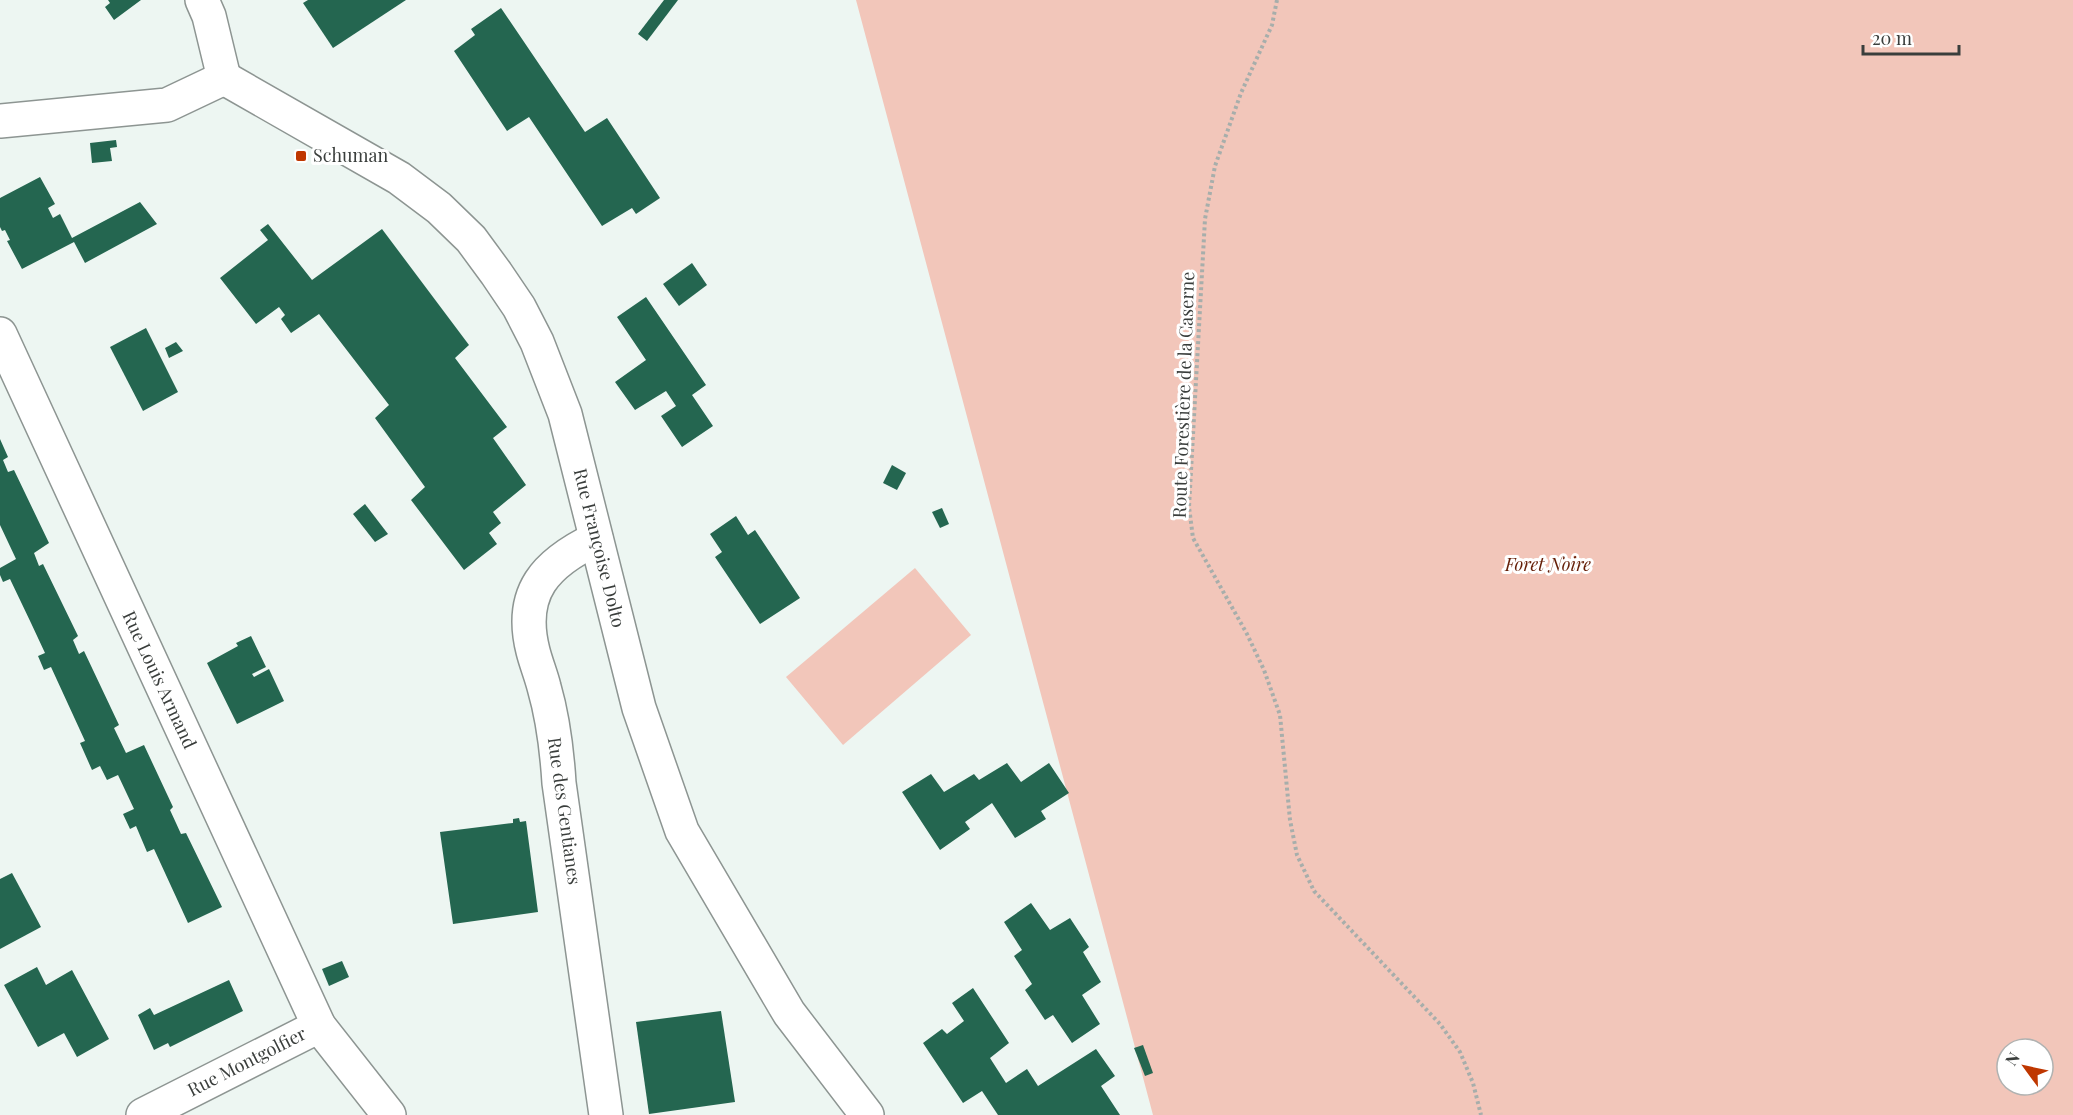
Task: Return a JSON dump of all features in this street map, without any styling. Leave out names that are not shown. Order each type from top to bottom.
[{"type":"street","points":[[0,121],[167,105],[224,78],[209,16],[202,0]]},
{"type":"street","name":"Rue Françoise Dolto","points":[[224,78],[399,178],[439,208],[471,239],[519,307],[537,342],[565,414],[639,708],[682,831],[789,1013],[867,1115]]},
{"type":"street","name":"Rue Louis Armand","points":[[0,334],[319,1026],[389,1115]]},
{"type":"street","name":"Rue des Gentianes","points":[[597,539],[572,551],[551,567],[534,593],[529,620],[533,650],[544,688],[557,750],[559,783],[606,1115]]},
{"type":"street","name":"Rue Montgolfier","points":[[142,1115],[319,1026]]},
{"type":"path","name":"Route Forestière de la Caserne","points":[[1277,0],[1272,25],[1241,93],[1215,166],[1205,219],[1189,507],[1193,538],[1247,634],[1264,670],[1280,715],[1290,820],[1297,855],[1314,891],[1440,1024],[1460,1052],[1473,1083],[1481,1115]]},
{"type":"green space","name":"Foret Noire","points":[[856,0],[2073,0],[2073,1115],[1153,1115]]},
{"type":"green space","points":[[915,568],[971,635],[843,745],[786,677]]},
{"type":"building","points":[[108,0],[141,0],[114,20],[105,7],[110,3]]},
{"type":"building","points":[[308,0],[406,0],[333,48],[303,3]]},
{"type":"building","points":[[664,0],[678,0],[647,41],[638,34]]},
{"type":"building","points":[[501,8],[585,132],[607,118],[660,198],[636,214],[632,208],[602,226],[529,117],[507,131],[454,51],[475,35],[471,29]]},
{"type":"building","points":[[116,140],[117,147],[110,148],[112,161],[92,163],[90,143]]},
{"type":"building","points":[[40,177],[55,204],[48,208],[53,218],[60,214],[72,238],[140,202],[157,224],[85,263],[74,242],[22,269],[7,241],[10,240],[5,230],[2,231],[0,227],[0,198]]},
{"type":"building","points":[[268,224],[312,280],[382,229],[469,345],[455,358],[507,427],[493,438],[526,485],[493,512],[501,523],[489,533],[497,544],[464,570],[411,500],[425,487],[375,418],[389,405],[319,314],[291,333],[281,319],[285,315],[279,307],[256,324],[220,278],[268,240],[260,230]]},
{"type":"building","points":[[692,263],[707,285],[679,306],[663,284]]},
{"type":"building","points":[[646,297],[706,385],[692,395],[713,426],[682,447],[661,416],[676,406],[666,391],[635,410],[615,382],[646,360],[617,317]]},
{"type":"building","points":[[146,328],[178,392],[143,411],[110,347]]},
{"type":"building","points":[[176,342],[183,351],[169,358],[165,348]]},
{"type":"building","points":[[0,439],[8,457],[3,460],[8,472],[14,470],[49,543],[34,553],[39,566],[43,564],[78,636],[73,640],[79,654],[84,651],[119,725],[114,728],[126,753],[144,745],[173,807],[170,810],[181,834],[186,833],[222,907],[188,923],[154,849],[147,852],[136,826],[130,829],[123,814],[134,809],[118,775],[107,780],[100,766],[92,770],[80,743],[85,741],[51,667],[44,670],[38,656],[45,653],[31,623],[10,579],[3,582],[0,575],[0,568],[16,559],[0,525]]},
{"type":"building","points":[[892,465],[906,473],[897,490],[883,483]]},
{"type":"building","points":[[365,504],[388,534],[375,542],[353,514]]},
{"type":"building","points":[[942,508],[949,524],[940,528],[932,512]]},
{"type":"building","points":[[736,516],[748,535],[755,530],[800,598],[760,624],[715,557],[722,552],[710,534]]},
{"type":"building","points":[[251,636],[266,667],[252,674],[254,677],[269,669],[284,701],[237,724],[207,663],[238,646],[236,643]]},
{"type":"building","points":[[1007,763],[1021,782],[1049,763],[1069,793],[1041,811],[1046,819],[1015,838],[992,803],[965,822],[970,829],[940,850],[902,792],[931,774],[944,792],[974,774],[979,780]]},
{"type":"building","points":[[519,818],[520,822],[526,821],[538,912],[453,924],[440,832],[513,823],[513,819]]},
{"type":"building","points":[[12,873],[41,927],[0,949],[0,879]]},
{"type":"building","points":[[1031,903],[1050,930],[1070,918],[1089,947],[1083,952],[1101,982],[1082,995],[1100,1024],[1072,1043],[1053,1015],[1045,1020],[1025,990],[1032,984],[1014,956],[1022,950],[1004,922]]},
{"type":"building","points":[[342,961],[349,977],[329,986],[322,969]]},
{"type":"building","points":[[37,967],[46,985],[72,970],[109,1039],[77,1057],[64,1033],[38,1047],[4,985]]},
{"type":"building","points":[[229,980],[243,1011],[170,1047],[168,1043],[154,1050],[138,1015],[150,1008],[154,1015]]},
{"type":"building","points":[[973,988],[1009,1043],[990,1058],[1006,1083],[1027,1069],[1038,1086],[1096,1049],[1115,1076],[1101,1086],[1120,1115],[998,1115],[982,1091],[963,1103],[923,1043],[942,1029],[947,1034],[964,1021],[952,1003]]},
{"type":"building","points":[[721,1011],[735,1102],[649,1114],[636,1022]]},
{"type":"building","points":[[1143,1045],[1153,1073],[1145,1076],[1134,1048]]},
{"type":"place","name":"Schuman","points":[[301,156]]}]
